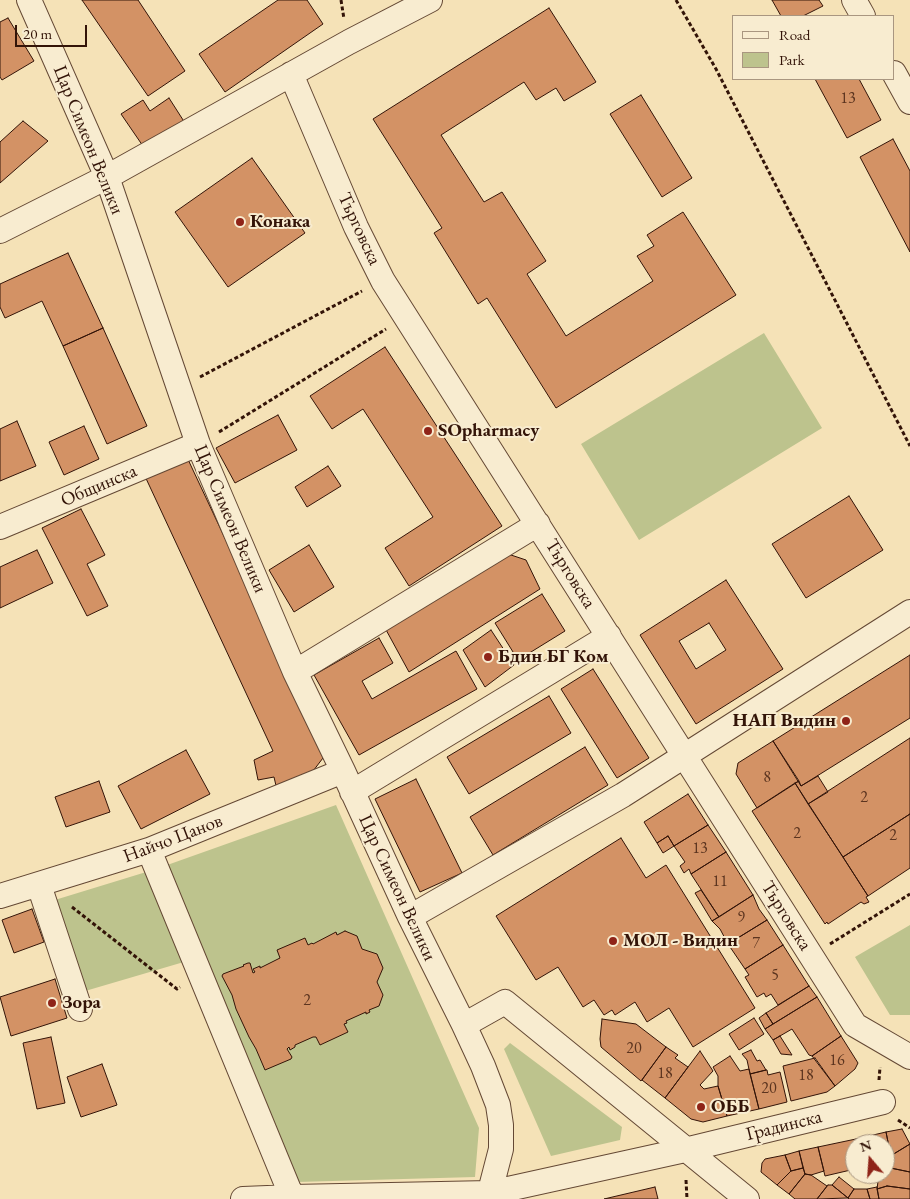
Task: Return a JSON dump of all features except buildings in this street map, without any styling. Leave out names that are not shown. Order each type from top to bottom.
[{"type":"street","name":"Цар Симеон Велики","points":[[29,0],[107,177],[198,444],[295,672],[410,917],[483,1066],[498,1105],[501,1125],[501,1149],[489,1196]]},
{"type":"street","points":[[0,231],[107,177],[349,42],[430,0]]},
{"type":"street","points":[[854,0],[862,15]]},
{"type":"street","name":"Търговска","points":[[291,74],[356,227],[383,281],[855,1025],[910,1057]]},
{"type":"street","points":[[895,75],[910,102]]},
{"type":"street","name":"Общинска","points":[[0,527],[198,444]]},
{"type":"street","points":[[295,672],[538,524]]},
{"type":"street","points":[[410,917],[623,795],[910,612]]},
{"type":"street","name":"Найчо Цанов","points":[[0,896],[149,850],[348,782],[530,685],[609,636]]},
{"type":"street","points":[[149,850],[292,1196]]},
{"type":"street","points":[[39,885],[80,1008]]},
{"type":"street","points":[[464,1025],[505,1002],[747,1199]]},
{"type":"street","name":"Градинска","points":[[243,1199],[292,1196],[489,1196],[883,1102]]},
{"type":"path","points":[[676,0],[716,69],[910,446]]},
{"type":"path","points":[[179,388],[383,281]]},
{"type":"path","points":[[198,444],[406,317]]},
{"type":"path","points":[[39,885],[61,898],[177,989],[201,976]]},
{"type":"path","points":[[810,956],[910,894]]},
{"type":"green space","points":[[764,333],[822,428],[639,540],[581,444]]},
{"type":"green space","points":[[336,805],[479,1128],[475,1177],[297,1182],[194,959],[75,994],[45,903],[156,869]]},
{"type":"green space","points":[[910,925],[910,1015],[890,1015],[855,957]]},
{"type":"green space","points":[[510,1043],[622,1127],[620,1140],[551,1156],[504,1049]]},
{"type":"place","name":"Конака","points":[[240,222]]},
{"type":"place","name":"SOpharmacy","points":[[428,431]]},
{"type":"place","name":"Бдин БГ Ком","points":[[488,657]]},
{"type":"place","name":"НАП Видин","points":[[846,721]]},
{"type":"place","name":"МОЛ - Видин","points":[[613,941]]},
{"type":"place","name":"Зора","points":[[52,1003]]},
{"type":"place","name":"ОББ","points":[[701,1107]]}]
